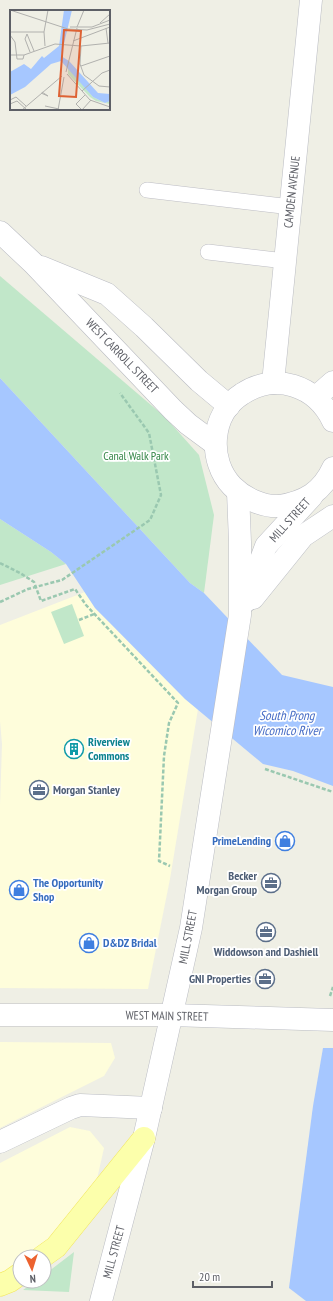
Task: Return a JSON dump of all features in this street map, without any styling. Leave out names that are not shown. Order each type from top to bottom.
[{"type":"main road","name":"CAMDEN AVENUE","points":[[273,383],[311,0]]},
{"type":"main road","name":"WEST CARROLL STREET","points":[[0,232],[33,263],[173,410],[188,424],[215,444]]},
{"type":"main road","name":"WEST CARROLL STREET","points":[[33,263],[107,294],[144,326],[199,381],[229,406]]},
{"type":"main road","points":[[316,397],[333,382]]},
{"type":"main road","points":[[315,493],[297,502],[277,506],[256,502],[238,492],[226,479],[217,462],[215,444],[218,424],[229,406],[241,394],[256,386],[273,383],[288,384],[303,389],[316,397],[328,411],[333,421]]},
{"type":"main road","name":"MILL STREET","points":[[239,621],[266,546],[328,480],[333,468]]},
{"type":"main road","name":"MILL STREET","points":[[101,1301],[144,1138],[191,928],[239,621],[240,542],[238,492]]},
{"type":"main road","points":[[239,621],[303,536],[333,516]]},
{"type":"main road","name":"WEST MAIN STREET","points":[[0,1015],[171,1015],[333,1020]]},
{"type":"main road","points":[[0,1142],[80,1105],[151,1108]]},
{"type":"main road","points":[[52,1250],[90,1206],[144,1138]]},
{"type":"main road","points":[[0,1285],[12,1280]]},
{"type":"lane","points":[[147,190],[291,207]]},
{"type":"lane","points":[[208,252],[285,261]]},
{"type":"path","points":[[0,602],[36,587],[62,580],[150,520],[161,495],[149,433]]},
{"type":"path","points":[[0,563],[34,582],[41,601],[75,589],[94,614],[178,703],[170,723],[164,756],[160,861],[170,866]]},
{"type":"path","points":[[79,620],[94,614]]},
{"type":"path","points":[[265,769],[333,792]]},
{"type":"path","points":[[330,997],[333,987]]},
{"type":"shaded area","points":[[85,592],[95,608],[185,699],[198,709],[170,879],[148,989],[0,988],[0,806],[2,744],[0,721],[0,625]]},
{"type":"shaded area","points":[[0,1042],[111,1043],[115,1058],[104,1076],[0,1128]]},
{"type":"shaded area","points":[[70,1127],[90,1131],[104,1148],[93,1197],[55,1240],[42,1249],[12,1249],[12,1269],[0,1276],[0,1163]]},
{"type":"green space","name":"Canal Walk Park","points":[[0,276],[165,417],[199,455],[214,515],[204,593],[190,583],[0,378]]},
{"type":"green space","points":[[0,519],[51,552],[66,564],[0,585]]},
{"type":"green space","points":[[72,604],[84,636],[64,644],[51,612]]},
{"type":"green space","points":[[74,1252],[69,1292],[23,1290],[52,1289],[52,1269]]},
{"type":"water","name":"South Prong Wicomico River","points":[[0,378],[190,583],[204,593],[282,675],[333,687],[333,786],[293,771],[263,764],[185,699],[95,608],[66,564],[51,552],[0,519]]},
{"type":"water","points":[[323,1048],[333,1048],[333,1301],[306,1301],[289,1288],[313,1106]]},
{"type":"place","name":"Riverview Commons","points":[[74,749]]},
{"type":"place","name":"Morgan Stanley","points":[[39,790]]},
{"type":"place","name":"PrimeLending","points":[[285,841]]},
{"type":"place","name":"Becker Morgan Group","points":[[271,883]]},
{"type":"place","name":"The Opportunity Shop","points":[[19,890]]},
{"type":"place","name":"Widdowson and Dashiell","points":[[266,932]]},
{"type":"place","name":"D&DZ Bridal","points":[[89,943]]},
{"type":"place","name":"GNI Properties","points":[[265,979]]}]
